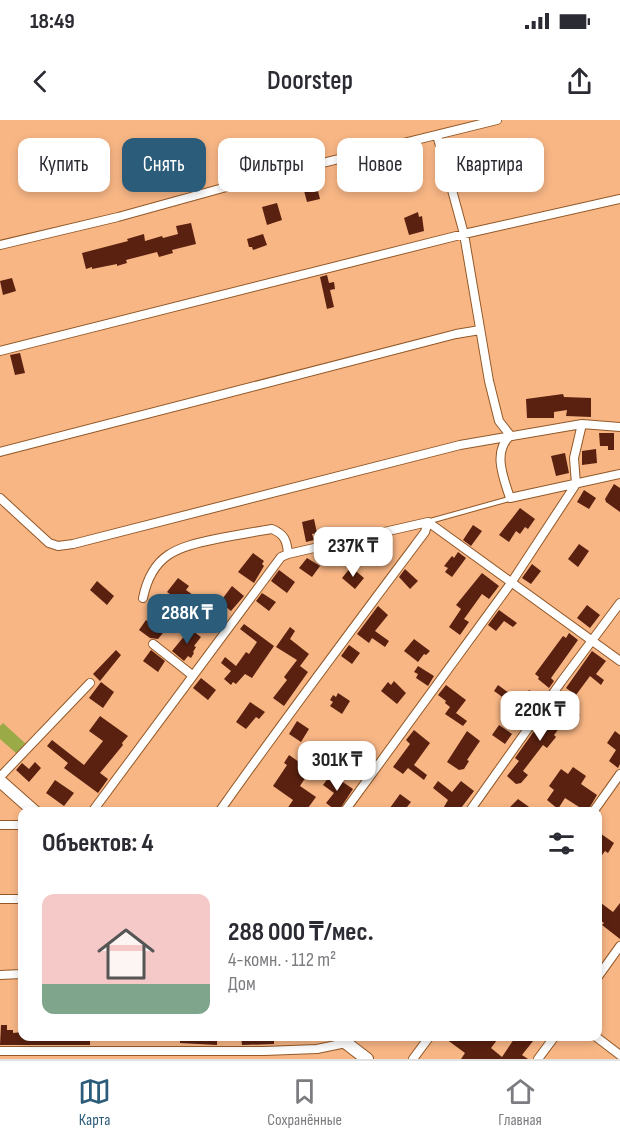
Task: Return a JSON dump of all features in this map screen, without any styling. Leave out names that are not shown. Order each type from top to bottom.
[{"type":"street","points":[[0,245],[497,120]]},
{"type":"street","points":[[437,135],[464,234],[489,381],[499,421],[510,435]]},
{"type":"street","points":[[0,351],[464,234],[620,199]]},
{"type":"street","points":[[0,452],[456,334],[480,330]]},
{"type":"street","points":[[348,807],[511,583],[576,484],[574,458],[582,424]]},
{"type":"street","points":[[0,498],[49,543],[58,546],[460,445],[582,424],[620,427]]},
{"type":"street","points":[[510,435],[504,441],[500,459],[510,498],[620,474]]},
{"type":"street","points":[[223,807],[333,653],[425,532],[428,522]]},
{"type":"street","points":[[97,807],[276,562],[288,554],[428,522],[620,661]]},
{"type":"street","points":[[143,598],[152,572],[164,557],[184,545],[272,529],[282,534],[287,543],[288,554]]},
{"type":"street","points":[[473,807],[620,603]]},
{"type":"street","points":[[153,644],[192,675]]},
{"type":"street","points":[[30,807],[0,779],[90,683]]},
{"type":"street","points":[[597,807],[620,774]]},
{"type":"street","points":[[0,825],[18,825]]},
{"type":"street","points":[[0,899],[18,899]]},
{"type":"street","points":[[602,971],[620,946]]},
{"type":"street","points":[[0,975],[18,974]]},
{"type":"street","points":[[0,1051],[212,1054],[317,1049],[338,1041]]},
{"type":"street","points":[[342,1041],[368,1059]]},
{"type":"street","points":[[413,1059],[426,1041]]},
{"type":"street","points":[[538,1059],[551,1041]]},
{"type":"street","points":[[602,1041],[620,1055]]},
{"type":"lane","points":[[428,522],[510,498]]},
{"type":"green space","points":[[3,723],[26,744],[17,754],[0,739],[0,726]]},
{"type":"building","points":[[304,192],[318,192],[320,199],[307,202]]},
{"type":"building","points":[[277,203],[282,220],[267,225],[262,207]]},
{"type":"building","points":[[418,212],[419,217],[422,216],[424,231],[409,235],[404,218]]},
{"type":"building","points":[[191,223],[196,244],[172,250],[173,253],[159,257],[157,252],[126,260],[127,263],[117,266],[117,264],[86,269],[82,253],[128,241],[127,239],[144,234],[145,241],[178,234],[176,226]]},
{"type":"building","points":[[263,234],[267,245],[253,250],[249,247],[247,239]]},
{"type":"building","points":[[327,275],[329,283],[334,282],[335,289],[330,290],[334,307],[327,309],[320,277]]},
{"type":"building","points":[[12,278],[16,291],[3,295],[0,281]]},
{"type":"building","points":[[20,353],[25,373],[15,375],[10,355]]},
{"type":"building","points":[[563,394],[564,397],[591,398],[591,417],[566,416],[567,410],[554,412],[554,418],[527,418],[526,399]]},
{"type":"building","points":[[599,433],[614,433],[614,450],[608,450],[608,446],[600,446]]},
{"type":"building","points":[[596,449],[597,463],[582,465],[582,451]]},
{"type":"building","points":[[565,453],[569,473],[556,476],[551,456]]},
{"type":"building","points":[[614,484],[620,488],[620,512],[605,499]]},
{"type":"building","points":[[584,490],[596,498],[589,509],[577,502]]},
{"type":"building","points":[[520,508],[535,519],[528,529],[525,527],[520,534],[516,531],[509,542],[499,535]]},
{"type":"building","points":[[314,519],[317,533],[312,534],[314,540],[306,542],[302,522]]},
{"type":"building","points":[[473,525],[482,531],[471,546],[463,540]]},
{"type":"building","points":[[369,542],[381,551],[371,564],[357,553],[365,543]]},
{"type":"building","points":[[579,544],[589,551],[578,567],[568,559]]},
{"type":"building","points":[[458,552],[466,558],[452,577],[445,572],[448,568],[444,566]]},
{"type":"building","points":[[253,553],[264,561],[262,564],[264,566],[254,583],[238,572]]},
{"type":"building","points":[[307,558],[320,566],[312,577],[299,568]]},
{"type":"building","points":[[532,564],[541,571],[531,584],[522,578]]},
{"type":"building","points":[[351,567],[364,578],[355,589],[342,578]]},
{"type":"building","points":[[405,569],[418,581],[410,589],[399,577]]},
{"type":"building","points":[[279,570],[295,582],[287,593],[271,581]]},
{"type":"building","points":[[482,573],[499,586],[489,599],[482,594],[464,619],[469,622],[460,635],[449,627],[461,609],[456,605]]},
{"type":"building","points":[[178,578],[189,586],[186,590],[207,605],[199,615],[167,592]]},
{"type":"building","points":[[97,581],[114,596],[107,605],[90,590]]},
{"type":"building","points":[[232,586],[244,596],[231,611],[220,602]]},
{"type":"building","points":[[262,593],[276,602],[269,611],[256,601]]},
{"type":"building","points":[[587,605],[600,615],[590,628],[577,618]]},
{"type":"building","points":[[378,606],[388,615],[375,631],[389,641],[385,647],[372,638],[369,643],[357,634]]},
{"type":"building","points":[[499,610],[517,623],[513,627],[504,621],[496,631],[488,625]]},
{"type":"building","points":[[146,620],[163,633],[158,639],[150,638],[139,630]]},
{"type":"building","points":[[244,624],[274,646],[252,678],[245,674],[236,684],[233,682],[231,685],[224,679],[231,671],[221,663],[225,657],[236,666],[246,652],[249,654],[257,642],[240,629]]},
{"type":"building","points":[[290,627],[295,631],[290,639],[309,654],[300,666],[308,672],[284,706],[273,698],[287,680],[284,677],[297,660],[276,647]]},
{"type":"building","points":[[190,629],[201,637],[194,646],[196,647],[191,658],[188,656],[184,661],[172,651]]},
{"type":"building","points":[[569,633],[578,640],[551,678],[554,681],[549,688],[535,674],[563,636],[566,638]]},
{"type":"building","points":[[414,639],[430,651],[424,654],[418,662],[404,651]]},
{"type":"building","points":[[349,645],[360,653],[352,664],[341,656]]},
{"type":"building","points":[[116,650],[121,655],[100,681],[93,674]]},
{"type":"building","points":[[151,650],[165,661],[158,672],[143,661]]},
{"type":"building","points":[[592,651],[606,661],[596,674],[604,680],[601,685],[590,676],[576,695],[566,688]]},
{"type":"building","points":[[418,666],[434,676],[428,686],[416,678],[418,674],[414,672]]},
{"type":"building","points":[[201,678],[216,690],[208,700],[193,688]]},
{"type":"building","points":[[394,681],[406,693],[397,704],[381,691],[388,682],[391,685]]},
{"type":"building","points":[[101,682],[114,692],[103,708],[89,698]]},
{"type":"building","points":[[446,685],[466,700],[456,713],[467,721],[463,726],[445,714],[450,707],[438,695]]},
{"type":"building","points":[[498,685],[521,702],[529,690],[541,698],[529,716],[494,691]]},
{"type":"building","points":[[338,693],[350,701],[342,714],[330,706],[333,702],[330,700],[333,695],[336,697]]},
{"type":"building","points":[[556,700],[565,707],[567,703],[580,715],[575,721],[566,714],[557,725],[560,727],[554,735],[556,737],[547,748],[543,745],[523,771],[528,775],[521,783],[516,784],[507,776],[519,761],[515,758],[539,724],[542,726],[547,720],[551,723],[561,710],[553,705]]},
{"type":"building","points":[[250,702],[265,712],[259,719],[256,717],[246,729],[236,722]]},
{"type":"building","points":[[100,716],[128,736],[100,773],[108,779],[98,793],[64,768],[68,763],[47,746],[52,740],[84,765],[103,741],[89,731]]},
{"type":"building","points":[[297,721],[309,729],[301,742],[289,734]]},
{"type":"building","points":[[499,725],[512,734],[505,744],[492,735]]},
{"type":"building","points":[[414,730],[430,743],[414,765],[427,775],[424,780],[408,768],[403,774],[393,767],[410,744],[406,740]]},
{"type":"building","points":[[467,731],[480,741],[467,760],[469,761],[464,769],[459,770],[447,762]]},
{"type":"building","points":[[615,731],[620,735],[618,768],[609,761],[616,750],[607,743]]},
{"type":"building","points":[[306,752],[317,760],[300,786],[316,797],[309,807],[288,807],[293,800],[273,786],[287,765],[284,763],[289,755],[299,762]]},
{"type":"building","points":[[35,762],[41,768],[29,782],[16,770],[22,763],[29,769]]},
{"type":"building","points":[[573,767],[586,776],[581,784],[597,795],[590,807],[579,807],[565,798],[559,807],[556,807],[547,800],[554,790],[549,786],[561,769],[568,774]]},
{"type":"building","points":[[331,774],[353,789],[341,807],[331,807],[326,803],[334,793],[323,785]]},
{"type":"building","points":[[55,780],[74,793],[64,806],[46,793]]},
{"type":"building","points":[[438,781],[452,792],[461,781],[474,791],[462,807],[444,807],[448,800],[433,788]]},
{"type":"building","points":[[400,794],[411,802],[407,807],[391,807]]},
{"type":"building","points":[[518,799],[529,807],[510,807]]},
{"type":"building","points":[[602,835],[614,843],[608,853],[605,851],[602,855]]},
{"type":"building","points":[[620,903],[620,939],[602,925],[604,923],[602,922],[602,904],[613,912]]},
{"type":"building","points":[[1,1025],[7,1025],[7,1030],[13,1030],[13,1033],[18,1032],[18,1041],[90,1041],[90,1045],[0,1045]]},
{"type":"building","points":[[180,1041],[217,1041],[217,1045],[180,1043]]},
{"type":"building","points":[[242,1041],[274,1041],[274,1044],[242,1045]]},
{"type":"building","points":[[449,1041],[496,1041],[491,1048],[502,1057],[513,1041],[533,1041],[522,1055],[528,1059],[461,1059],[465,1053]]}]
